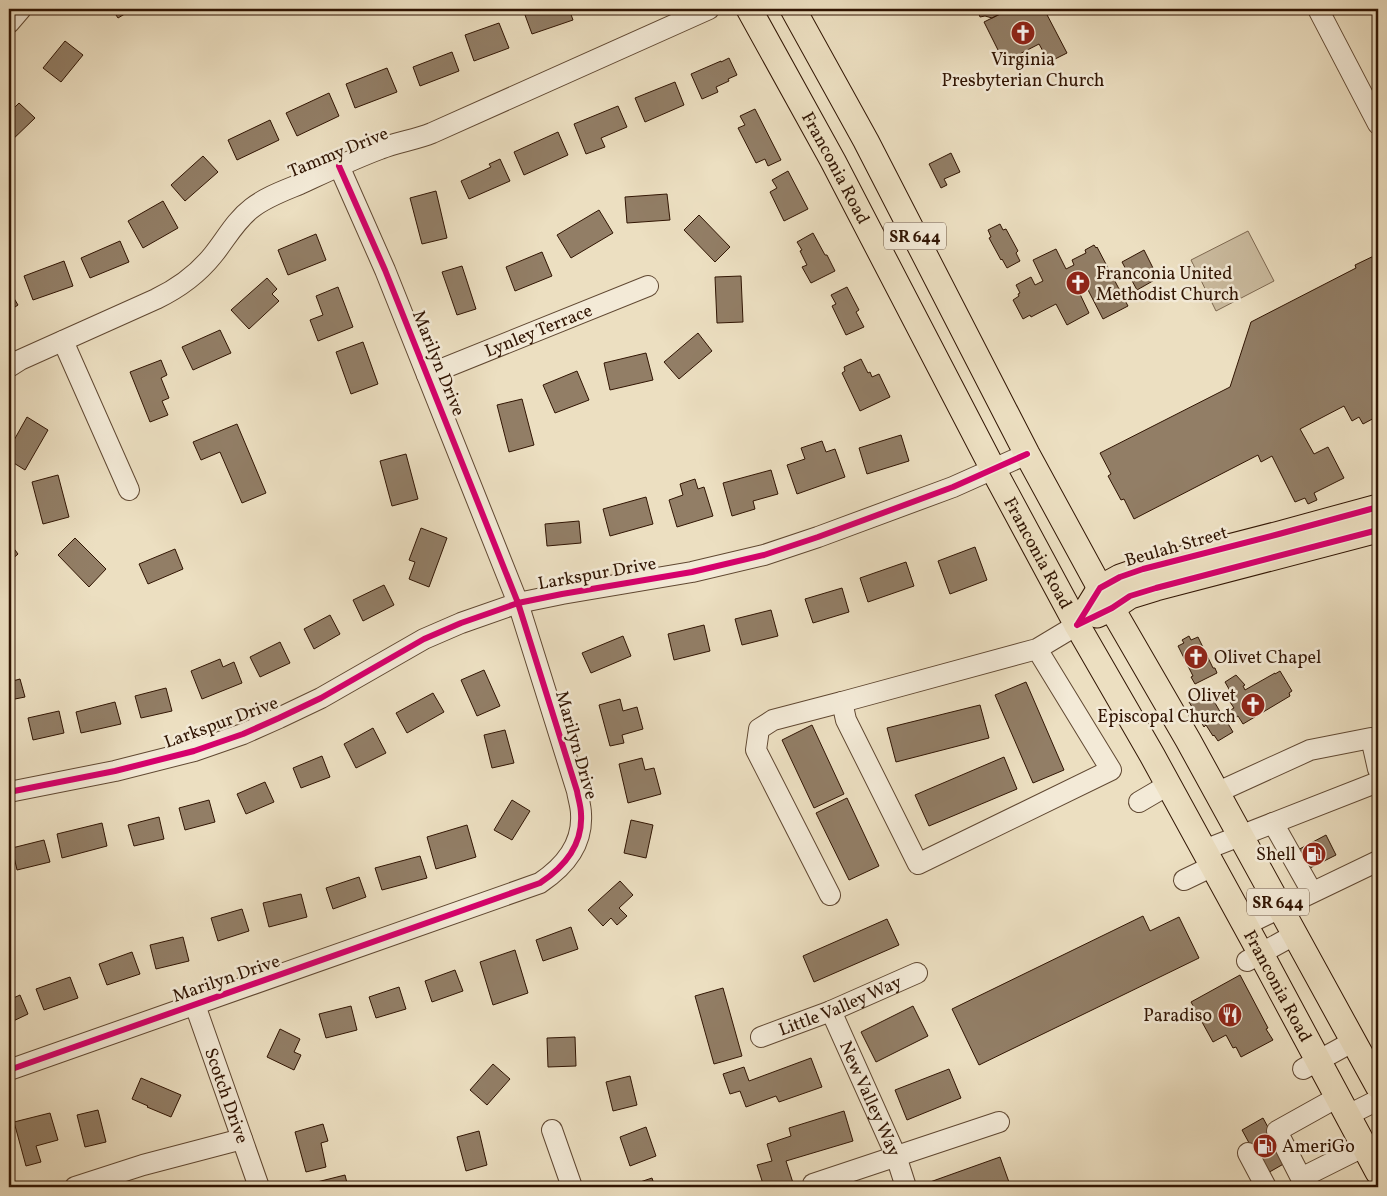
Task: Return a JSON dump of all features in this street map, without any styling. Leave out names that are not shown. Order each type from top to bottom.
[{"type":"main road","name":"Franconia Road","points":[[749,9],[833,161],[993,469],[1077,625],[1245,925],[1254,958],[1311,1065],[1343,1106],[1378,1172]]},
{"type":"main road","name":"SR 644","points":[[793,9],[866,142],[1027,454],[1106,598],[1242,835],[1378,1086]]},
{"type":"main road","name":"Beulah Street","points":[[1077,625],[1106,598],[1120,578],[1143,569],[1378,507]]},
{"type":"main road","name":"Beulah Street","points":[[1106,598],[1130,596],[1378,530]]},
{"type":"street","points":[[9,23],[21,9]]},
{"type":"street","name":"Tammy Drive","points":[[9,366],[176,289],[204,266],[243,216],[266,199],[382,148],[432,133],[709,9]]},
{"type":"street","points":[[1318,9],[1378,124]]},
{"type":"street","name":"Marilyn Drive","points":[[9,1070],[540,883],[555,873],[568,859],[576,845],[581,814],[577,790],[518,603],[385,270],[339,166]]},
{"type":"street","name":"Lynley Terrace","points":[[427,375],[648,286]]},
{"type":"street","points":[[63,341],[129,490]]},
{"type":"street","name":"Larkspur Drive","points":[[9,792],[115,771],[194,751],[243,734],[321,698],[424,639],[462,622],[518,603],[692,572],[764,555],[944,491],[1027,454]]},
{"type":"street","points":[[830,895],[756,750],[759,729],[773,720],[1037,649],[1077,625]]},
{"type":"street","points":[[842,702],[846,720],[918,864],[1111,770],[1037,649]]},
{"type":"street","points":[[1218,792],[1310,750],[1370,738],[1378,769]]},
{"type":"street","points":[[1184,880],[1208,858],[1242,835],[1378,782]]},
{"type":"street","points":[[1139,802],[1168,785]]},
{"type":"street","points":[[1273,823],[1312,892]]},
{"type":"street","points":[[1245,925],[1378,861]]},
{"type":"street","points":[[1254,958],[1296,934]]},
{"type":"street","name":"Little Valley Way","points":[[762,1037],[832,1011],[917,973]]},
{"type":"street","name":"Scotch Drive","points":[[195,1005],[259,1187]]},
{"type":"street","name":"New Valley Way","points":[[832,1011],[896,1156],[906,1187]]},
{"type":"street","points":[[1311,1065],[1354,1041]]},
{"type":"street","points":[[1365,1146],[1319,1179],[1301,1178],[1278,1131],[1343,1106],[1378,1100]]},
{"type":"street","points":[[813,1184],[1000,1122]]},
{"type":"street","points":[[552,1130],[572,1187]]},
{"type":"street","points":[[75,1187],[143,1165],[242,1139]]},
{"type":"street","points":[[1248,1153],[1266,1187]]},
{"type":"shaded area","points":[[1248,231],[1274,281],[1216,311],[1191,260]]},
{"type":"building","points":[[112,9],[133,9],[118,18]]},
{"type":"building","points":[[542,9],[569,9],[573,20],[532,34],[525,15]]},
{"type":"building","points":[[977,9],[998,9],[1000,14],[992,18],[980,17]]},
{"type":"building","name":"Virginia Presbyterian Church","points":[[998,9],[1044,9],[1067,53],[1049,62],[1039,44],[1004,62],[984,22],[1000,14]]},
{"type":"building","points":[[499,23],[509,48],[474,61],[465,35]]},
{"type":"building","points":[[65,41],[83,55],[61,82],[43,68]]},
{"type":"building","points":[[452,52],[459,71],[420,86],[413,67]]},
{"type":"building","points":[[729,58],[737,75],[716,87],[718,92],[702,99],[691,74]]},
{"type":"building","points":[[387,68],[397,92],[355,108],[346,84]]},
{"type":"building","points":[[675,82],[684,105],[645,122],[635,98]]},
{"type":"building","points":[[329,93],[339,116],[297,136],[286,113]]},
{"type":"building","points":[[19,103],[35,118],[9,143],[9,113]]},
{"type":"building","points":[[618,106],[627,127],[601,138],[605,147],[586,154],[574,124]]},
{"type":"building","points":[[755,109],[781,160],[768,166],[765,159],[756,163],[738,128],[745,125],[740,116]]},
{"type":"building","points":[[270,120],[279,140],[237,160],[228,140]]},
{"type":"building","points":[[558,132],[568,155],[524,175],[514,152]]},
{"type":"building","points":[[951,153],[960,172],[944,179],[947,185],[941,188],[929,164]]},
{"type":"building","points":[[203,156],[218,172],[185,201],[171,185]]},
{"type":"building","points":[[500,159],[510,181],[469,199],[461,181],[491,167],[489,164]]},
{"type":"building","points":[[788,171],[808,209],[784,221],[770,192],[777,188],[772,180]]},
{"type":"building","points":[[436,191],[447,238],[422,244],[410,198]]},
{"type":"building","points":[[667,194],[670,220],[627,223],[625,197]]},
{"type":"building","points":[[163,201],[178,228],[143,248],[128,221]]},
{"type":"building","points":[[599,210],[613,233],[571,258],[557,235]]},
{"type":"building","points":[[699,215],[730,247],[715,262],[684,230]]},
{"type":"building","points":[[1000,224],[1003,230],[1006,229],[1018,251],[1016,253],[1020,261],[1007,268],[989,238],[991,237],[988,230]]},
{"type":"building","points":[[813,233],[835,271],[811,283],[802,267],[807,265],[797,242]]},
{"type":"building","points":[[316,234],[326,260],[288,275],[278,250]]},
{"type":"building","points":[[120,241],[129,262],[90,278],[81,258]]},
{"type":"building","name":"Franconia United Methodist Church","points":[[1094,245],[1097,247],[1128,306],[1103,319],[1087,288],[1079,292],[1089,313],[1067,325],[1056,304],[1023,319],[1013,300],[1020,293],[1016,285],[1031,277],[1035,285],[1043,281],[1033,260],[1056,249],[1066,269],[1074,265],[1072,260],[1086,253],[1085,250]]},
{"type":"building","points":[[1144,250],[1158,278],[1137,290],[1122,262]]},
{"type":"building","points":[[542,252],[552,276],[515,291],[506,267]]},
{"type":"building","points":[[1378,254],[1378,416],[1363,424],[1359,417],[1352,421],[1344,406],[1300,429],[1314,454],[1328,447],[1344,478],[1314,493],[1317,500],[1308,504],[1305,498],[1295,502],[1272,456],[1261,462],[1258,455],[1134,519],[1124,499],[1121,500],[1108,476],[1111,474],[1100,453],[1230,387],[1251,322],[1356,268],[1355,265]]},
{"type":"building","points":[[64,261],[73,286],[33,300],[24,276]]},
{"type":"building","points":[[462,266],[476,309],[457,315],[442,272]]},
{"type":"building","points":[[741,276],[743,322],[717,323],[715,277]]},
{"type":"building","points":[[267,278],[277,289],[272,294],[279,301],[249,329],[231,310]]},
{"type":"building","points":[[338,287],[353,327],[318,341],[310,320],[323,315],[316,296]]},
{"type":"building","points":[[847,287],[859,310],[856,312],[864,327],[846,335],[832,306],[836,304],[831,295]]},
{"type":"building","points":[[9,290],[18,305],[9,311]]},
{"type":"building","points":[[220,330],[231,353],[193,370],[182,347]]},
{"type":"building","points":[[698,333],[712,351],[679,379],[664,362]]},
{"type":"building","points":[[363,342],[378,384],[351,394],[336,352]]},
{"type":"building","points":[[646,353],[653,380],[610,390],[604,363]]},
{"type":"building","points":[[861,359],[872,377],[879,374],[890,397],[860,411],[842,373],[845,371],[844,367]]},
{"type":"building","points":[[161,360],[167,375],[161,378],[169,398],[162,401],[168,415],[150,422],[130,372]]},
{"type":"building","points":[[577,371],[589,400],[555,413],[543,385]]},
{"type":"building","points":[[522,399],[534,445],[509,452],[497,405]]},
{"type":"building","points":[[27,417],[48,430],[25,470],[9,460],[9,449]]},
{"type":"building","points":[[237,424],[266,493],[242,503],[220,452],[201,460],[193,442]]},
{"type":"building","points":[[901,435],[909,461],[867,474],[859,448]]},
{"type":"building","points":[[822,441],[826,452],[835,449],[845,477],[797,494],[787,465],[805,459],[801,448]]},
{"type":"building","points":[[406,454],[418,499],[392,506],[380,461]]},
{"type":"building","points":[[771,470],[778,494],[753,501],[755,509],[732,516],[723,483]]},
{"type":"building","points":[[58,475],[69,517],[43,524],[32,482]]},
{"type":"building","points":[[695,479],[698,489],[704,487],[713,516],[677,527],[669,500],[683,495],[680,484]]},
{"type":"building","points":[[646,497],[653,524],[610,536],[603,509]]},
{"type":"building","points":[[579,521],[581,543],[547,546],[545,524]]},
{"type":"building","points":[[421,528],[447,538],[429,587],[409,579],[415,562],[409,560]]},
{"type":"building","points":[[75,538],[106,569],[89,587],[58,555]]},
{"type":"building","points":[[9,542],[18,554],[9,562]]},
{"type":"building","points":[[975,547],[987,580],[950,594],[938,561]]},
{"type":"building","points":[[175,549],[183,569],[148,584],[139,564]]},
{"type":"building","points":[[906,562],[914,586],[868,602],[860,578]]},
{"type":"building","points":[[384,585],[394,605],[363,621],[353,600]]},
{"type":"building","points":[[842,588],[849,612],[813,623],[805,599]]},
{"type":"building","points":[[771,610],[778,636],[742,645],[735,619]]},
{"type":"building","points":[[330,615],[340,634],[314,649],[304,629]]},
{"type":"building","points":[[704,625],[710,651],[674,660],[668,634]]},
{"type":"building","points":[[623,636],[631,656],[591,673],[582,653]]},
{"type":"building","name":"Olivet Chapel","points":[[1189,636],[1191,640],[1198,637],[1217,673],[1195,684],[1178,646],[1184,643],[1182,640]]},
{"type":"building","points":[[280,642],[290,663],[260,677],[250,657]]},
{"type":"building","points":[[220,659],[223,667],[234,662],[242,683],[202,699],[191,671]]},
{"type":"building","points":[[484,670],[500,706],[477,716],[461,680]]},
{"type":"building","name":"Olivet Episcopal Church","points":[[1280,671],[1292,691],[1289,693],[1290,696],[1243,724],[1238,716],[1227,722],[1233,732],[1218,741],[1206,725],[1204,727],[1189,702],[1208,691],[1222,715],[1234,708],[1228,699],[1233,696],[1225,682],[1236,675],[1245,685],[1243,686],[1245,690]]},
{"type":"building","points":[[20,679],[25,697],[10,700],[9,682]]},
{"type":"building","points":[[1026,682],[1064,770],[1033,783],[995,695]]},
{"type":"building","points":[[166,688],[172,711],[141,718],[135,696]]},
{"type":"building","points":[[433,693],[444,712],[407,733],[396,713]]},
{"type":"building","points":[[620,699],[623,711],[637,707],[643,729],[622,735],[624,743],[610,746],[599,705]]},
{"type":"building","points":[[115,702],[121,724],[81,733],[76,712]]},
{"type":"building","points":[[980,705],[989,738],[896,762],[887,728]]},
{"type":"building","points":[[59,711],[64,733],[33,740],[28,718]]},
{"type":"building","points":[[812,725],[844,794],[814,808],[782,740]]},
{"type":"building","points":[[373,728],[386,753],[356,768],[344,744]]},
{"type":"building","points":[[505,730],[514,763],[492,768],[484,735]]},
{"type":"building","points":[[322,756],[330,777],[301,788],[293,768]]},
{"type":"building","points":[[1004,757],[1017,789],[929,826],[915,795]]},
{"type":"building","points":[[642,758],[645,770],[654,768],[661,794],[628,803],[619,764]]},
{"type":"building","points":[[265,782],[274,802],[246,814],[237,794]]},
{"type":"building","points":[[847,798],[879,866],[849,880],[816,813]]},
{"type":"building","points":[[209,800],[215,822],[185,830],[179,808]]},
{"type":"building","points":[[512,800],[530,811],[512,840],[494,830]]},
{"type":"building","points":[[159,817],[164,839],[134,846],[128,825]]},
{"type":"building","points":[[631,820],[653,825],[646,858],[624,853]]},
{"type":"building","points":[[102,823],[107,846],[62,858],[57,834]]},
{"type":"building","points":[[467,825],[476,857],[436,869],[427,837]]},
{"type":"building","name":"Shell","points":[[1326,835],[1336,855],[1302,872],[1292,853]]},
{"type":"building","points":[[44,840],[50,862],[17,870],[12,848]]},
{"type":"building","points":[[420,856],[427,878],[382,890],[375,868]]},
{"type":"building","points":[[359,877],[366,897],[333,909],[326,888]]},
{"type":"building","points":[[620,881],[633,895],[619,908],[627,916],[617,925],[611,918],[603,926],[588,910]]},
{"type":"building","points":[[301,894],[307,917],[269,927],[263,903]]},
{"type":"building","points":[[242,909],[249,931],[218,941],[211,918]]},
{"type":"building","points":[[1143,916],[1150,931],[1179,917],[1199,958],[979,1065],[952,1009]]},
{"type":"building","points":[[887,919],[899,945],[814,982],[803,956]]},
{"type":"building","points":[[571,927],[578,949],[543,961],[536,940]]},
{"type":"building","points":[[183,937],[189,961],[156,969],[150,945]]},
{"type":"building","points":[[515,950],[528,993],[493,1005],[480,962]]},
{"type":"building","points":[[132,952],[140,974],[107,985],[99,964]]},
{"type":"building","points":[[455,970],[463,991],[432,1002],[425,981]]},
{"type":"building","name":"Paradiso","points":[[1240,975],[1273,1040],[1241,1057],[1236,1047],[1233,1048],[1226,1035],[1213,1042],[1191,1002]]},
{"type":"building","points":[[70,977],[78,998],[44,1010],[36,989]]},
{"type":"building","points":[[399,987],[406,1009],[376,1018],[369,997]]},
{"type":"building","points":[[723,988],[742,1056],[714,1064],[695,996]]},
{"type":"building","points":[[20,995],[28,1014],[9,1023],[9,1000]]},
{"type":"building","points":[[351,1006],[357,1030],[326,1038],[319,1014]]},
{"type":"building","points":[[913,1006],[928,1036],[876,1062],[861,1032]]},
{"type":"building","points":[[280,1029],[300,1039],[294,1052],[301,1055],[294,1070],[267,1057]]},
{"type":"building","points":[[575,1037],[576,1066],[548,1067],[547,1038]]},
{"type":"building","points":[[811,1058],[822,1087],[779,1102],[776,1096],[746,1107],[740,1091],[730,1094],[723,1074],[744,1067],[749,1081]]},
{"type":"building","points":[[493,1064],[510,1079],[487,1105],[470,1090]]},
{"type":"building","points":[[949,1069],[961,1098],[907,1120],[895,1090]]},
{"type":"building","points":[[630,1076],[637,1105],[613,1111],[606,1082]]},
{"type":"building","points":[[141,1078],[181,1095],[171,1117],[132,1099]]},
{"type":"building","points":[[98,1110],[106,1142],[85,1147],[77,1115]]},
{"type":"building","points":[[844,1111],[853,1141],[786,1161],[794,1186],[764,1187],[757,1165],[772,1161],[767,1144],[791,1136],[789,1128]]},
{"type":"building","points":[[50,1113],[58,1140],[36,1146],[41,1162],[26,1166],[14,1122]]},
{"type":"building","name":"AmeriGo","points":[[1263,1118],[1287,1162],[1266,1174],[1242,1130]]},
{"type":"building","points":[[323,1124],[328,1141],[321,1143],[326,1167],[306,1172],[295,1132]]},
{"type":"building","points":[[646,1127],[656,1156],[630,1166],[620,1137]]},
{"type":"building","points":[[479,1131],[487,1165],[466,1171],[457,1137]]},
{"type":"building","points":[[1000,1157],[1010,1185],[1003,1187],[932,1187],[930,1182]]},
{"type":"building","points":[[345,1175],[348,1187],[318,1187],[317,1182]]},
{"type":"building","points":[[652,1178],[655,1187],[631,1187],[631,1185]]},
{"type":"cycle path","points":[[9,1070],[540,883],[564,862],[579,836],[581,808],[577,791],[518,603],[385,270],[339,166]]},
{"type":"cycle path","points":[[9,792],[115,771],[194,751],[243,734],[321,698],[424,639],[461,623],[518,603],[692,572],[764,555],[953,487],[1027,454]]},
{"type":"cycle path","points":[[1077,625],[1100,588],[1120,577],[1143,569],[1378,507]]},
{"type":"cycle path","points":[[1077,625],[1112,608],[1130,596],[1378,530]]},
{"type":"place","name":"Virginia Presbyterian Church","points":[[1023,33]]},
{"type":"place","name":"Franconia United Methodist Church","points":[[1078,283]]},
{"type":"place","name":"Olivet Chapel","points":[[1196,657]]},
{"type":"place","name":"Olivet Episcopal Church","points":[[1253,705]]},
{"type":"place","name":"Shell","points":[[1314,854]]},
{"type":"place","name":"Paradiso","points":[[1230,1015]]},
{"type":"place","name":"AmeriGo","points":[[1265,1146]]}]
